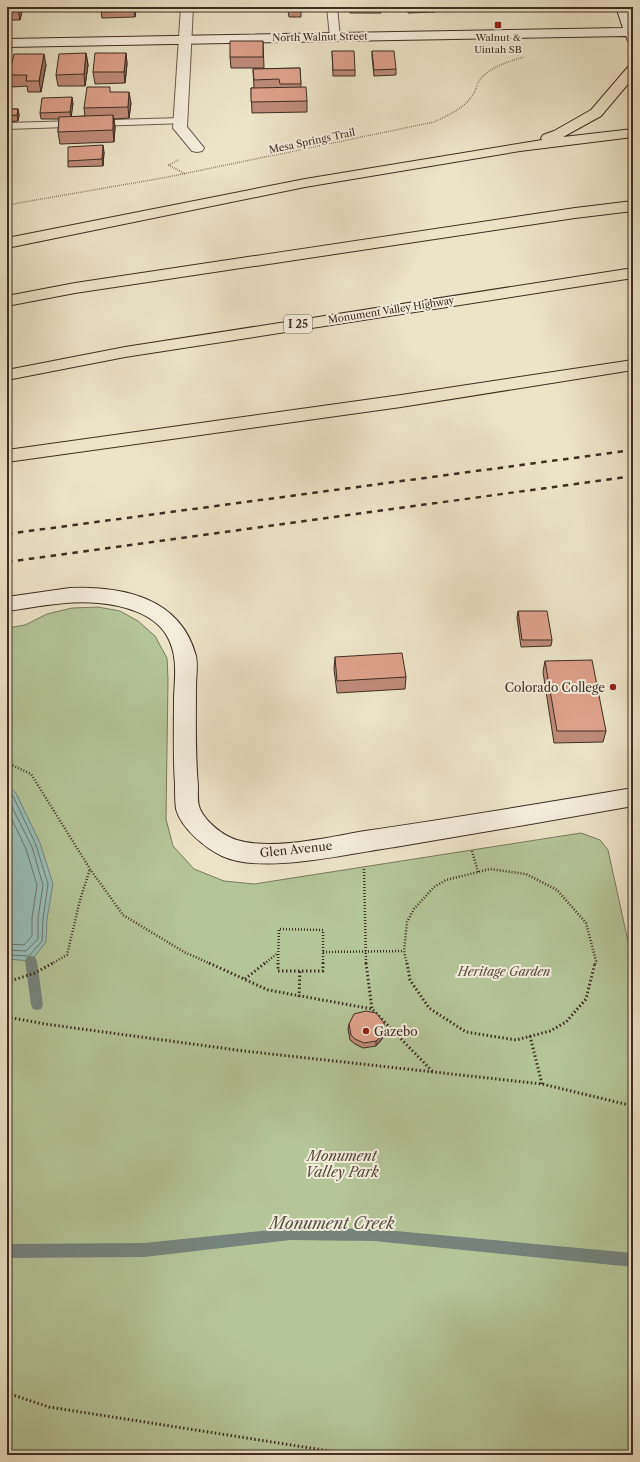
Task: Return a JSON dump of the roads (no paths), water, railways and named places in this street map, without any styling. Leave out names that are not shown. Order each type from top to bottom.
[{"type":"highway","points":[[520,147],[558,134],[596,113],[633,70]]},
{"type":"highway","points":[[7,243],[305,183],[520,147],[633,134]]},
{"type":"highway","points":[[7,300],[75,288],[575,213],[633,206]]},
{"type":"highway","name":"Monument Valley Highway","points":[[7,375],[125,352],[633,273]]},
{"type":"highway","points":[[7,456],[401,401],[630,367]]},
{"type":"street","points":[[187,7],[180,128],[197,148]]},
{"type":"street","points":[[622,7],[632,34]]},
{"type":"street","name":"North Walnut Street","points":[[7,43],[186,39],[632,34]]},
{"type":"street","name":"Glen Avenue","points":[[7,604],[70,595],[95,595],[122,599],[141,605],[152,611],[172,627],[181,643],[186,658],[184,756],[188,810],[198,826],[211,838],[231,849],[257,854],[294,852],[364,840],[465,826],[633,797]]},
{"type":"lane","points":[[332,7],[335,37]]},
{"type":"lane","points":[[7,126],[181,121]]},
{"type":"water","points":[[7,785],[16,793],[40,843],[53,884],[47,919],[46,942],[31,961],[7,959]]},
{"type":"waterway","points":[[31,961],[37,1005]]},
{"type":"waterway","name":"Monument Creek","points":[[7,1251],[144,1250],[290,1234],[374,1235],[633,1260]]},
{"type":"railway","points":[[7,534],[633,450]]},
{"type":"railway","points":[[7,562],[633,476]]},
{"type":"place","name":"Walnut & Uintah SB","points":[[498,25]]},
{"type":"place","name":"Colorado College","points":[[613,687]]},
{"type":"place","name":"Gazebo","points":[[366,1031]]},
{"type":"park label","name":"Heritage Garden","points":[[504,971]]},
{"type":"park label","name":"Monument Valley Park","points":[[342,1164]]}]
